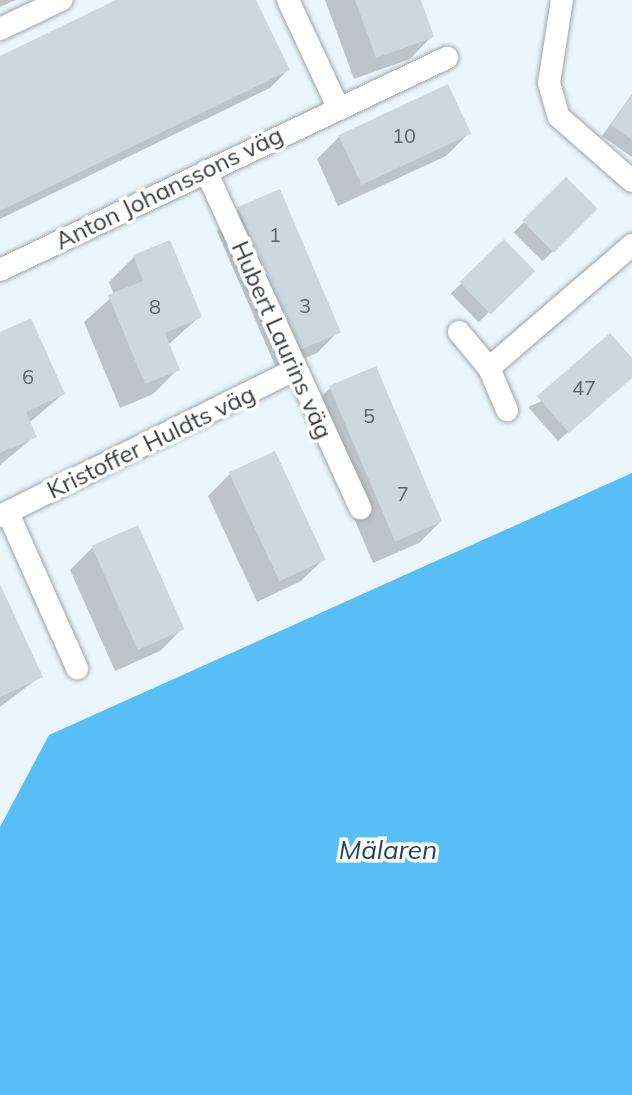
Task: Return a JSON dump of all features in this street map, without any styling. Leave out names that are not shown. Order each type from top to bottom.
[{"type":"street","points":[[0,29],[61,0]]},
{"type":"street","points":[[288,0],[337,105]]},
{"type":"street","points":[[562,0],[549,83],[559,117],[632,181]]},
{"type":"street","name":"Anton Johanssons väg","points":[[0,270],[337,105],[447,58]]},
{"type":"street","name":"Hubert Laurins väg","points":[[206,171],[294,370],[360,508]]},
{"type":"street","points":[[489,368],[632,245]]},
{"type":"street","points":[[459,332],[489,368],[507,410]]},
{"type":"street","name":"Kristoffer Huldts väg","points":[[77,668],[4,515],[294,370]]},
{"type":"water","name":"Mälaren","points":[[632,473],[632,1095],[0,1095],[0,827],[49,735]]},
{"type":"building","points":[[116,0],[256,0],[290,70],[0,211],[0,56]]},
{"type":"building","points":[[355,0],[421,0],[434,37],[376,58]]},
{"type":"building","points":[[448,84],[471,134],[362,185],[338,135]]},
{"type":"building","points":[[632,95],[632,140],[611,125]]},
{"type":"building","points":[[566,177],[598,209],[554,253],[522,221]]},
{"type":"building","points":[[280,189],[341,333],[299,351],[238,207]]},
{"type":"building","points":[[504,239],[535,271],[491,314],[459,282]]},
{"type":"building","points":[[170,240],[202,317],[165,333],[180,370],[145,384],[108,295],[143,281],[133,255]]},
{"type":"building","points":[[31,318],[65,394],[26,412],[37,437],[0,453],[0,332]]},
{"type":"building","points":[[610,333],[632,358],[632,378],[569,433],[537,396]]},
{"type":"building","points":[[376,366],[442,522],[395,541],[329,386]]},
{"type":"building","points":[[275,451],[326,560],[279,581],[229,473]]},
{"type":"building","points":[[138,525],[184,629],[138,650],[91,546]]},
{"type":"building","points":[[0,584],[43,677],[0,697]]}]
